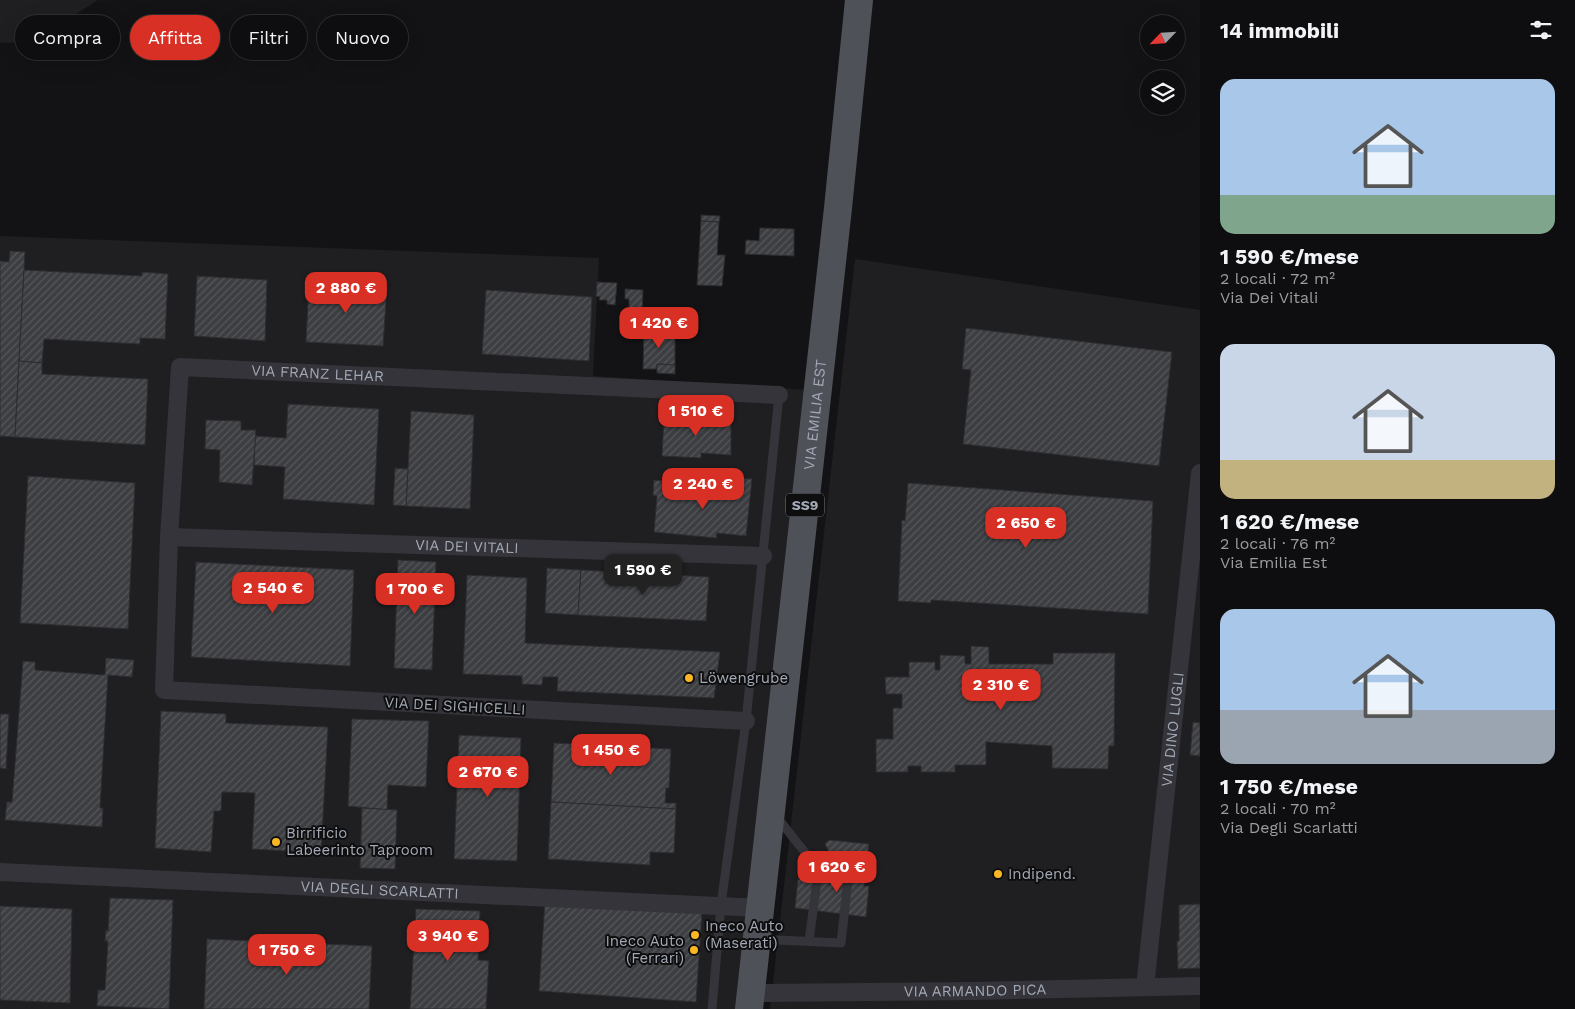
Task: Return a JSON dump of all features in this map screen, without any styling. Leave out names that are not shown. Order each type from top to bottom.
[{"type":"main road","name":"VIA EMILIA EST","points":[[750,1001],[858,0]]},
{"type":"street","name":"VIA FRANZ LEHAR","points":[[164,690],[169,537],[180,367],[778,395]]},
{"type":"street","name":"VIA DINO LUGLI","points":[[1145,987],[1200,473]]},
{"type":"street","name":"VIA DEI VITALI","points":[[169,537],[763,556]]},
{"type":"street","name":"VIA DEI SIGHICELLI","points":[[164,690],[746,721]]},
{"type":"street","name":"VIA DEGLI SCARLATTI","points":[[0,872],[760,908]]},
{"type":"street","name":"VIA ARMANDO PICA","points":[[750,1001],[973,991],[1200,986]]},
{"type":"lane","points":[[712,1009],[721,905],[746,721],[778,395]]},
{"type":"lane","points":[[756,939],[841,942],[849,871],[819,866],[807,855],[771,811]]},
{"type":"lane","points":[[809,941],[819,866]]},
{"type":"shaded area","points":[[0,0],[98,0],[74,15],[15,15],[15,43],[0,43]]},
{"type":"shaded area","points":[[0,236],[599,258],[593,376],[810,390],[739,1009],[0,1009]]},
{"type":"shaded area","points":[[855,259],[1200,310],[1200,1009],[770,1009]]},
{"type":"building","points":[[701,215],[720,216],[719,222],[701,221]]},
{"type":"building","points":[[701,221],[719,222],[717,255],[725,255],[722,286],[697,285]]},
{"type":"building","points":[[760,228],[794,229],[794,256],[745,254],[746,240],[759,241]]},
{"type":"building","points":[[10,251],[25,252],[15,437],[0,436],[0,261],[9,262]]},
{"type":"building","points":[[24,270],[142,276],[142,272],[168,274],[165,339],[140,338],[140,344],[44,339],[42,363],[19,361]]},
{"type":"building","points":[[197,276],[267,280],[265,341],[194,336]]},
{"type":"building","points":[[309,282],[387,286],[383,346],[306,342]]},
{"type":"building","points":[[597,282],[617,283],[615,305],[607,304],[607,300],[599,300],[600,297],[596,296]]},
{"type":"building","points":[[625,289],[643,290],[642,315],[629,315],[629,299],[625,299]]},
{"type":"building","points":[[486,290],[592,297],[589,361],[482,354]]},
{"type":"building","points":[[966,328],[1172,352],[1159,466],[963,444],[971,370],[962,369]]},
{"type":"building","points":[[644,330],[675,332],[675,365],[657,364],[657,369],[643,369]]},
{"type":"building","points":[[19,361],[42,363],[42,374],[148,379],[145,445],[15,437]]},
{"type":"building","points":[[657,364],[675,365],[675,374],[657,373]]},
{"type":"building","points":[[288,404],[379,409],[374,505],[283,499],[285,467],[254,465],[255,436],[286,438]]},
{"type":"building","points":[[411,411],[474,415],[470,509],[406,506]]},
{"type":"building","points":[[664,418],[731,420],[731,455],[701,453],[701,458],[662,456]]},
{"type":"building","points":[[206,420],[241,421],[241,430],[256,430],[252,485],[219,482],[220,450],[205,449]]},
{"type":"building","points":[[395,468],[408,469],[406,506],[393,505]]},
{"type":"building","points":[[28,476],[135,483],[128,629],[20,623]]},
{"type":"building","points":[[732,478],[752,479],[746,536],[717,533],[716,538],[654,532],[657,496],[653,495],[654,480],[683,483],[682,496],[707,499],[708,491],[717,493],[718,486],[731,487]]},
{"type":"building","points":[[908,483],[1153,501],[1148,614],[931,600],[931,603],[898,601],[902,520],[905,521]]},
{"type":"building","points":[[398,560],[436,562],[432,670],[394,668]]},
{"type":"building","points":[[196,562],[354,570],[350,666],[191,657]]},
{"type":"building","points":[[547,568],[581,570],[578,615],[545,613]]},
{"type":"building","points":[[581,570],[709,577],[706,621],[578,615]]},
{"type":"building","points":[[467,575],[527,578],[525,643],[720,652],[714,698],[557,691],[558,677],[543,677],[542,685],[522,684],[522,676],[463,674]]},
{"type":"building","points":[[971,646],[989,647],[989,664],[1053,664],[1053,653],[1115,653],[1114,746],[1109,746],[1108,769],[1052,768],[1052,746],[986,742],[986,765],[955,765],[955,772],[921,772],[921,766],[908,766],[908,772],[876,772],[876,739],[893,739],[893,708],[902,708],[902,694],[886,694],[885,677],[909,677],[909,662],[935,662],[935,670],[940,670],[940,655],[965,656],[965,664],[971,664]]},
{"type":"building","points":[[106,658],[134,660],[132,677],[108,675],[100,808],[103,808],[102,827],[5,820],[7,802],[12,802],[23,661],[35,662],[35,670],[105,675]]},
{"type":"building","points":[[161,711],[226,714],[226,723],[328,727],[321,853],[252,849],[255,793],[222,792],[221,811],[214,811],[211,852],[155,848]]},
{"type":"building","points":[[0,714],[9,714],[6,769],[0,768]]},
{"type":"building","points":[[352,719],[429,721],[426,787],[388,785],[387,810],[348,806]]},
{"type":"building","points":[[1193,722],[1200,723],[1200,756],[1190,755]]},
{"type":"building","points":[[459,735],[521,738],[517,861],[454,859]]},
{"type":"building","points":[[554,743],[671,749],[669,788],[666,788],[665,803],[676,803],[676,809],[551,802]]},
{"type":"building","points":[[551,802],[676,809],[674,853],[650,852],[650,865],[548,859]]},
{"type":"building","points":[[362,808],[397,810],[395,869],[360,868]]},
{"type":"building","points":[[829,840],[869,844],[866,864],[833,860],[825,844]]},
{"type":"building","points":[[841,861],[866,864],[864,886],[869,886],[866,917],[795,908],[798,879],[838,884]]},
{"type":"building","points":[[110,898],[173,900],[169,1009],[97,1006],[98,990],[105,990],[108,941],[105,941],[106,930],[108,931]]},
{"type":"building","points":[[545,901],[702,912],[696,1002],[539,991]]},
{"type":"building","points":[[1200,904],[1200,968],[1178,969],[1179,905]]},
{"type":"building","points":[[0,906],[72,909],[70,1003],[0,1000]]},
{"type":"building","points":[[416,909],[480,911],[478,960],[489,961],[486,1009],[410,1009]]},
{"type":"building","points":[[207,939],[372,946],[369,1009],[204,1009]]},
{"type":"place","name":"Löwengrube","points":[[689,678]]},
{"type":"place","name":"Birrificio Labeerinto Taproom","points":[[276,842]]},
{"type":"place","name":"Indipend.","points":[[998,874]]},
{"type":"place","name":"Ineco Auto (Maserati)","points":[[695,935]]},
{"type":"place","name":"Ineco Auto (Ferrari)","points":[[694,950]]}]
